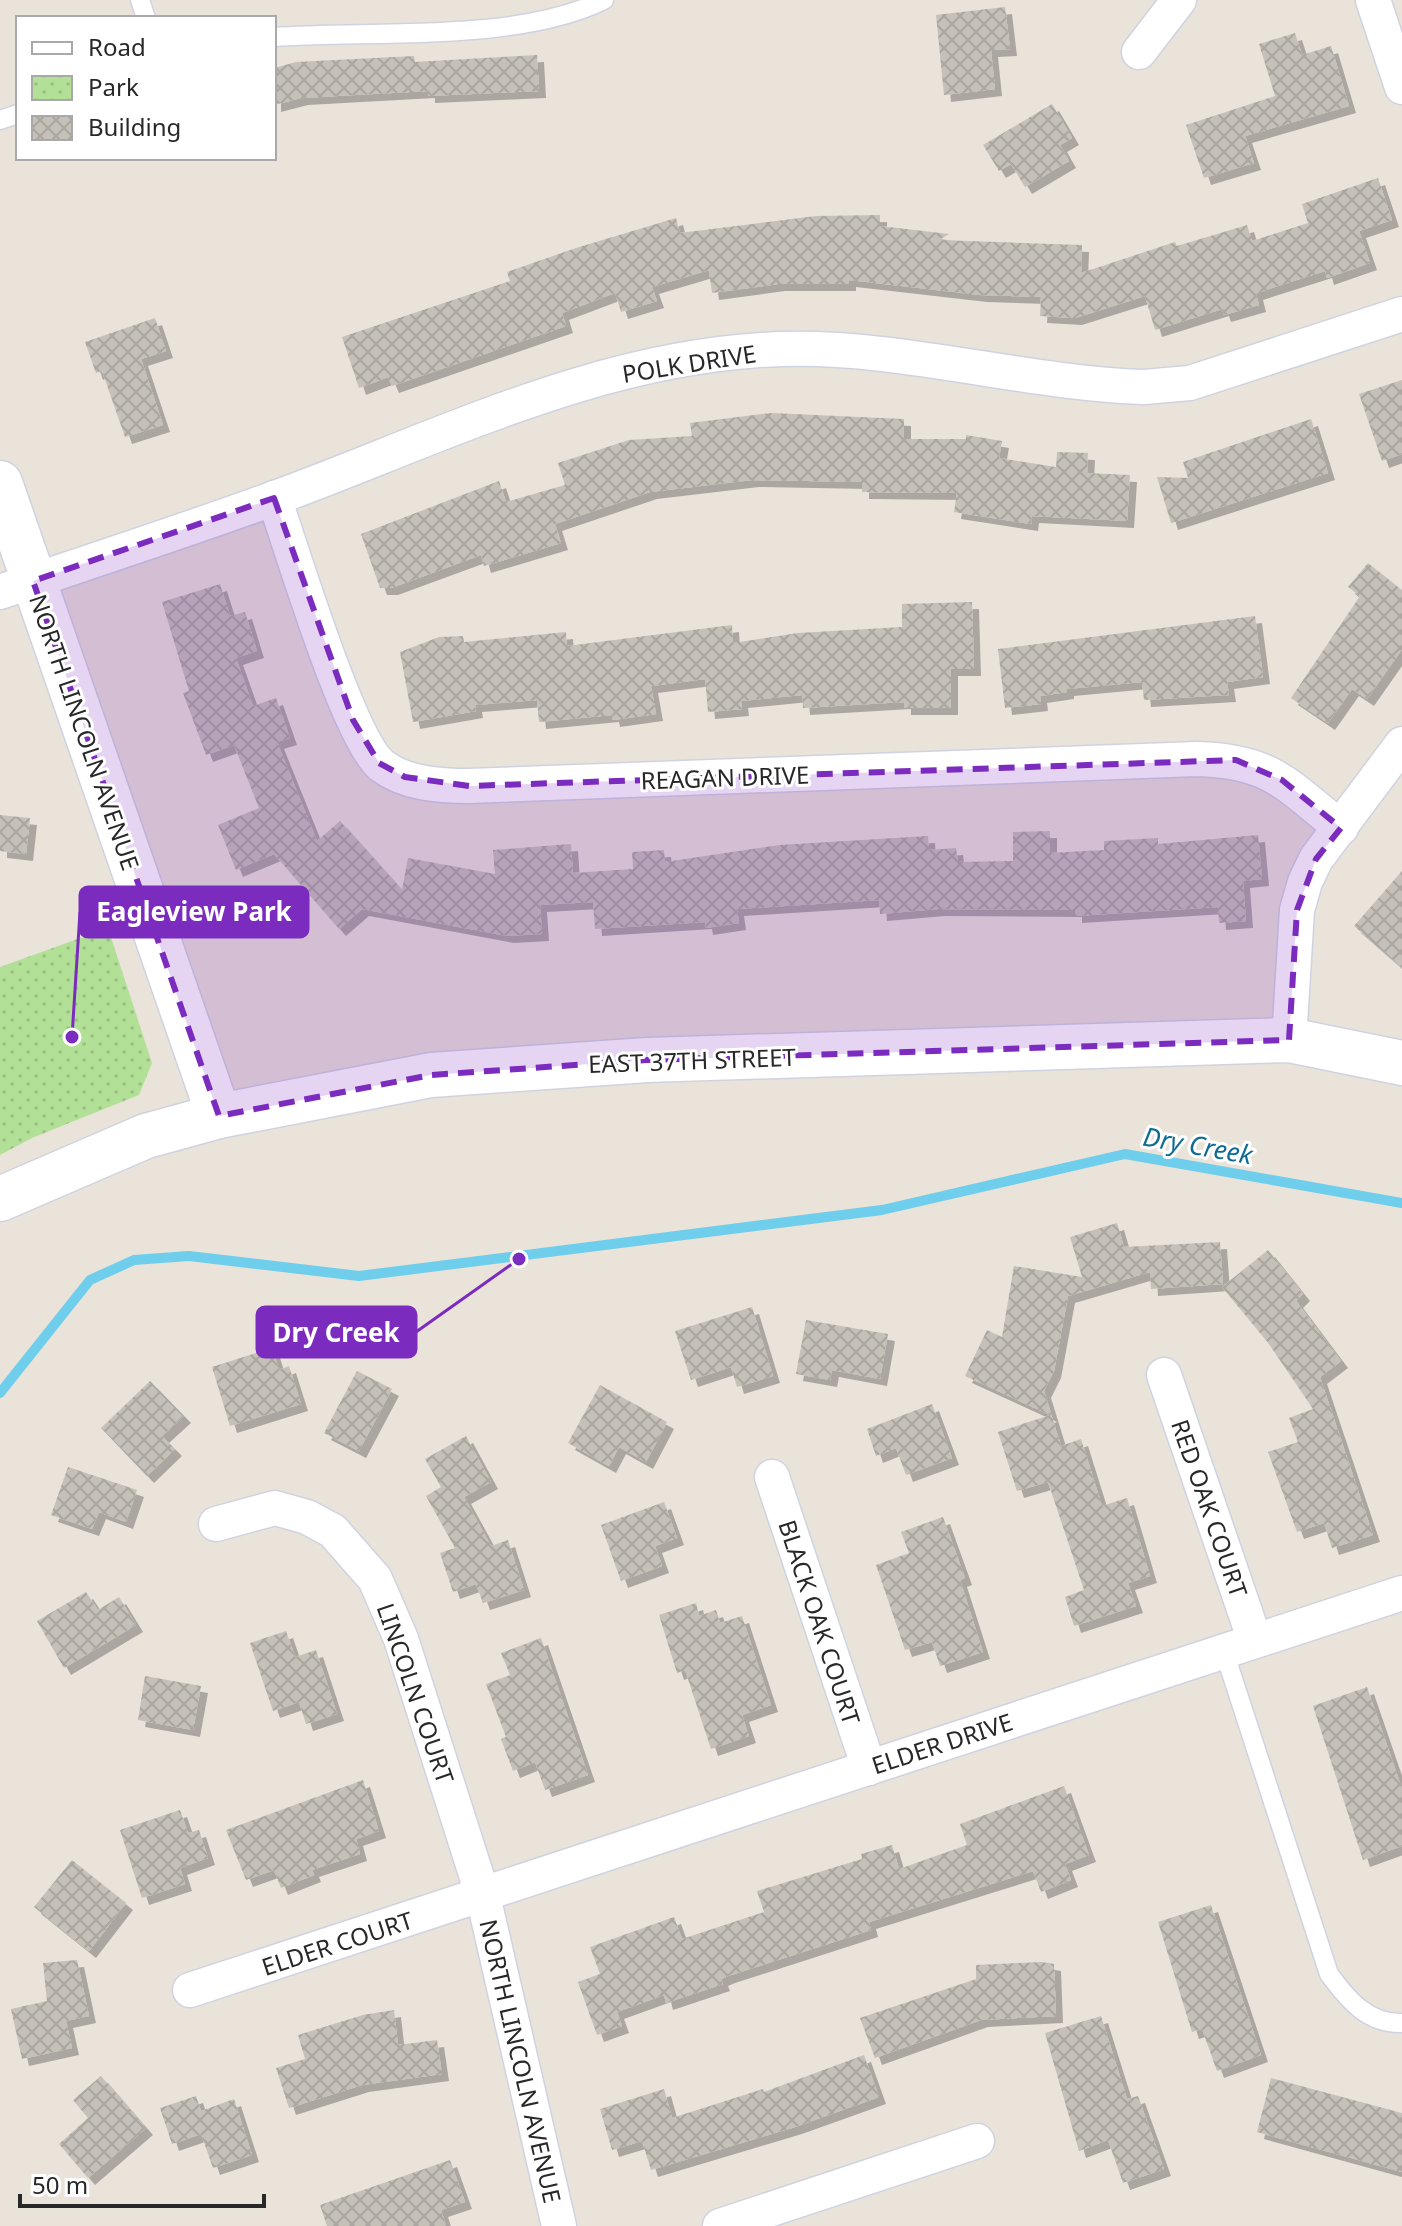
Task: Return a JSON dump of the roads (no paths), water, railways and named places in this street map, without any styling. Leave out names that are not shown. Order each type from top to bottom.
[{"type":"main road","name":"NORTH LINCOLN AVENUE","points":[[0,483],[16,587],[219,1116]]},
{"type":"main road","name":"EAST 37TH STREET","points":[[0,1199],[146,1136],[219,1116],[446,1074],[647,1060],[1289,1040],[1402,1063]]},
{"type":"street","points":[[1139,52],[1179,0]]},
{"type":"street","points":[[1373,0],[1402,87]]},
{"type":"street","name":"POLK DRIVE","points":[[16,587],[274,498],[548,392],[726,353],[853,350],[1144,387],[1190,383],[1402,314]]},
{"type":"street","name":"REAGAN DRIVE","points":[[274,498],[353,720],[379,763],[405,777],[442,786],[469,786],[1236,760],[1282,780],[1341,828]]},
{"type":"street","points":[[1289,1040],[1297,910],[1316,859],[1402,744]]},
{"type":"street","name":"RED OAK COURT","points":[[1164,1375],[1240,1646]]},
{"type":"street","name":"BLACK OAK COURT","points":[[772,1477],[869,1768]]},
{"type":"street","name":"LINCOLN COURT","points":[[216,1524],[275,1508],[307,1517],[333,1531],[375,1579],[401,1639],[483,1896]]},
{"type":"street","name":"ELDER DRIVE","points":[[483,1896],[1402,1593]]},
{"type":"street","name":"ELDER COURT","points":[[190,1990],[483,1896]]},
{"type":"street","name":"NORTH LINCOLN AVENUE","points":[[483,1896],[559,2226]]},
{"type":"street","points":[[720,2226],[977,2141]]},
{"type":"lane","points":[[276,37],[520,26],[584,9],[604,0]]},
{"type":"lane","points":[[1240,1646],[1329,1974],[1346,1997],[1367,2015],[1402,2023]]},
{"type":"waterway","name":"Dry Creek","points":[[0,1393],[90,1280],[134,1260],[189,1256],[359,1276],[882,1210],[1125,1154],[1402,1203]]},
{"type":"place","name":"Eagleview Park","points":[[72,1037]]},
{"type":"place","name":"Dry Creek","points":[[519,1259]]}]
